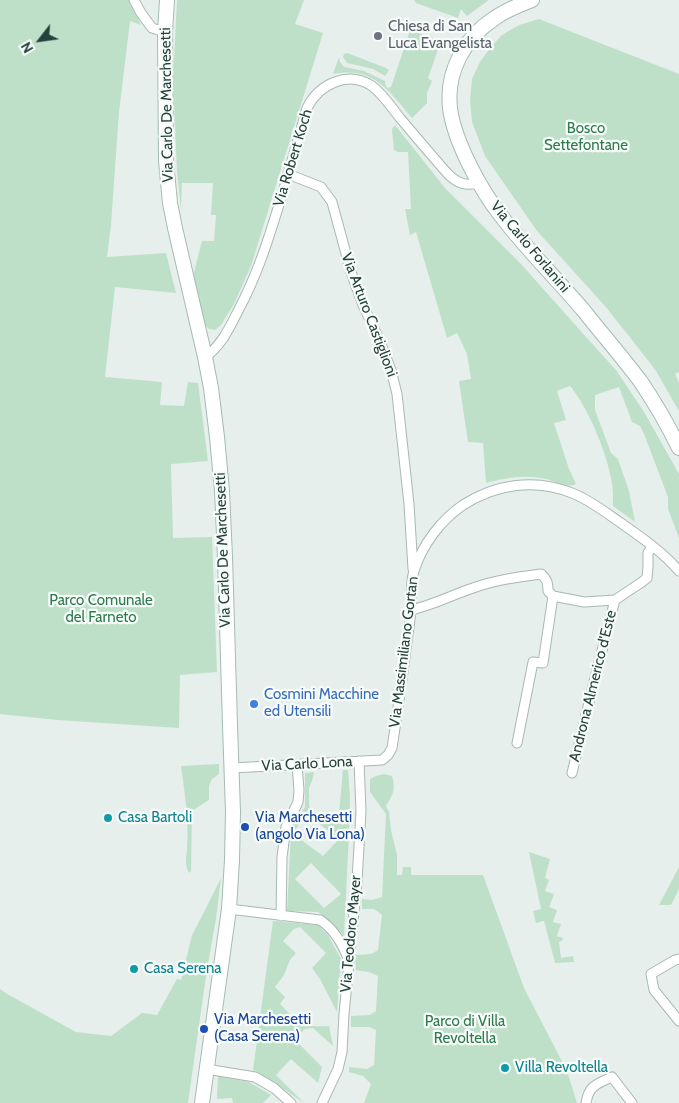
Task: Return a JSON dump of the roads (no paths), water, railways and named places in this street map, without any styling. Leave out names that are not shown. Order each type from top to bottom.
[{"type":"main road","name":"Via Carlo De Marchesetti","points":[[167,0],[165,32],[165,142],[168,180],[174,228],[211,388],[217,437],[222,492],[232,768],[232,841],[229,909],[202,1103]]},
{"type":"main road","name":"Via Carlo Forlanini","points":[[532,0],[508,10],[484,26],[460,54],[454,67],[451,81],[450,108],[458,138],[479,184],[501,217],[567,291],[642,383],[679,448]]},
{"type":"street","points":[[134,0],[140,13],[152,28],[165,32]]},
{"type":"street","name":"Via Robert Koch","points":[[204,357],[220,344],[251,287],[268,244],[311,99],[332,82],[350,80],[364,82],[372,87],[379,92],[454,180],[462,184],[479,184]]},
{"type":"street","name":"Via Arturo Castiglioni","points":[[288,174],[321,187],[332,202],[351,272],[391,370],[397,394],[409,504],[413,572]]},
{"type":"street","name":"Via Massimiliano Gortan","points":[[382,760],[392,748],[411,610],[413,572],[422,551],[432,536],[449,516],[472,500],[491,491],[517,485],[535,484],[573,493],[636,533],[664,555],[679,571]]},
{"type":"street","points":[[411,610],[428,607],[472,588],[494,581],[541,574],[546,578],[548,591],[553,596],[584,602],[615,600],[647,578],[648,553],[652,546]]},
{"type":"street","points":[[517,743],[533,662],[543,662],[553,596]]},
{"type":"street","name":"Androna Almerico d'Este","points":[[572,773],[592,686],[615,600]]},
{"type":"street","name":"Via Carlo Lona","points":[[232,768],[382,760]]},
{"type":"street","name":"Via Teodoro Mayer","points":[[322,1103],[338,1068],[342,1052],[357,881],[361,811],[359,761]]},
{"type":"street","points":[[281,916],[282,857],[286,827],[298,802],[298,765]]},
{"type":"street","points":[[229,909],[320,920],[328,925],[342,943],[349,960]]},
{"type":"street","points":[[679,959],[651,974],[654,990],[679,1020]]},
{"type":"street","points":[[206,1069],[255,1078],[274,1088],[291,1103]]},
{"type":"street","points":[[586,1103],[588,1092],[593,1086],[612,1077],[632,1103]]},
{"type":"place","name":"Chiesa di San Luca Evangelista","points":[[378,36]]},
{"type":"place","name":"Cosmini Macchine ed Utensili","points":[[254,704]]},
{"type":"place","name":"Casa Bartoli","points":[[108,818]]},
{"type":"place","name":"Via Marchesetti (angolo Via Lona)","points":[[245,827]]},
{"type":"place","name":"Casa Serena","points":[[134,969]]},
{"type":"place","name":"Via Marchesetti (Casa Serena)","points":[[204,1029]]},
{"type":"place","name":"Villa Revoltella","points":[[505,1068]]},
{"type":"park label","name":"Bosco Settefontane","points":[[586,138]]},
{"type":"park label","name":"Parco Comunale del Farneto","points":[[101,610]]},
{"type":"park label","name":"Parco di Villa Revoltella","points":[[465,1030]]}]
